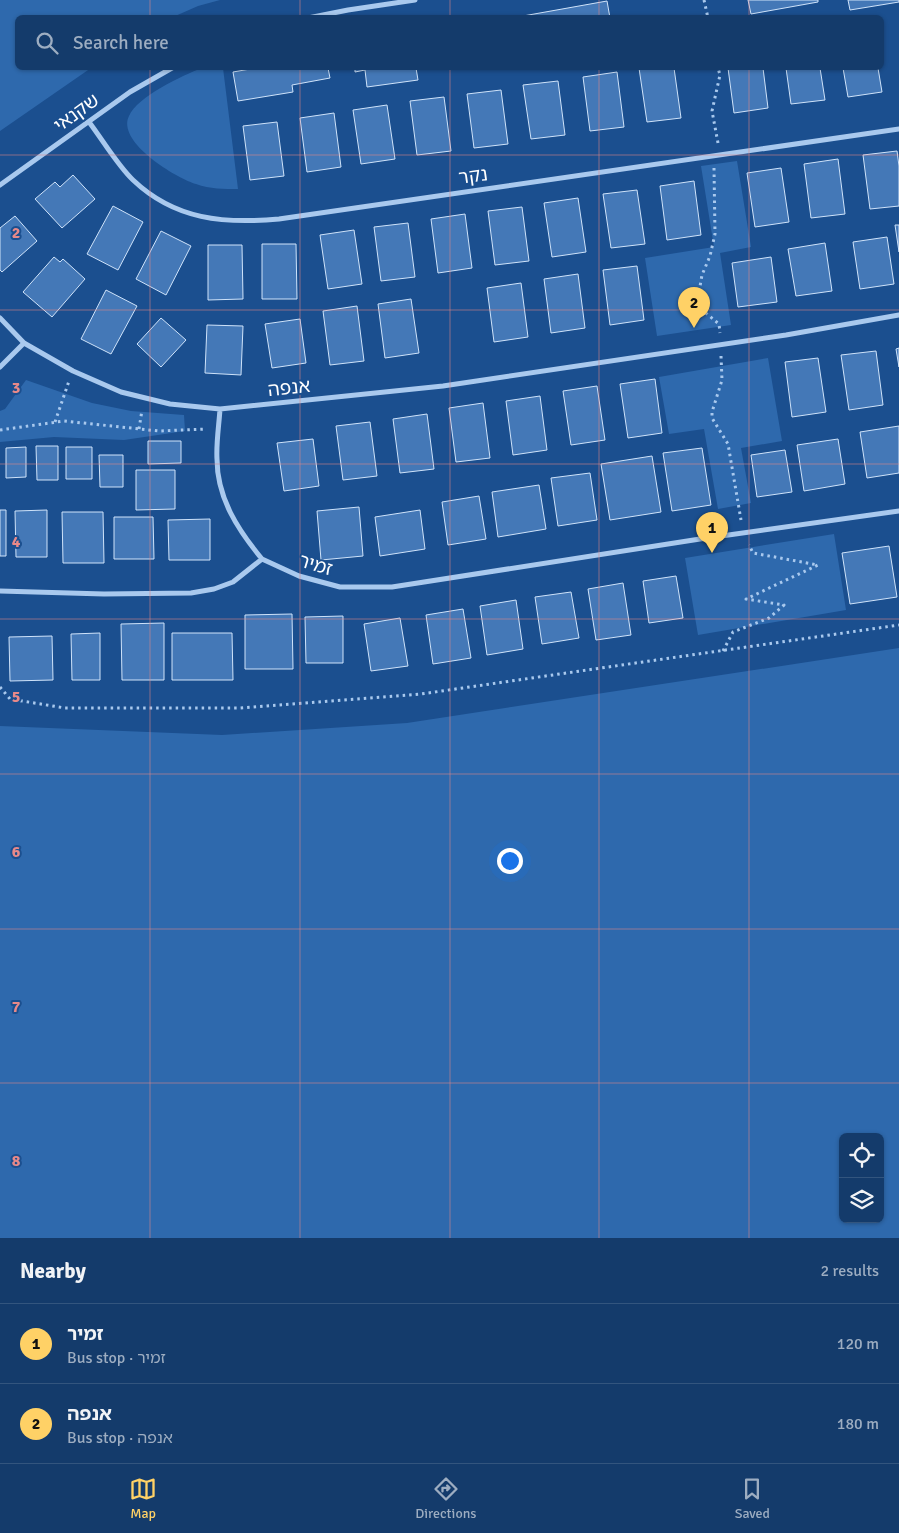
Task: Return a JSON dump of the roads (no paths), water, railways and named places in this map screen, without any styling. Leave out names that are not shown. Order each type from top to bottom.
[{"type":"street","points":[[323,15],[415,0]]},
{"type":"street","name":"שקנאי","points":[[0,185],[130,92],[168,70]]},
{"type":"street","name":"נקר","points":[[89,122],[132,178],[151,196],[200,217],[226,221],[279,219],[899,129]]},
{"type":"street","name":"אנפה","points":[[0,318],[24,343],[73,371],[121,392],[170,404],[220,409],[443,386],[899,315]]},
{"type":"street","points":[[0,367],[24,343]]},
{"type":"street","points":[[0,591],[104,594],[191,593],[233,582],[262,559],[234,522],[221,492],[217,460],[220,409]]},
{"type":"street","name":"זמיר","points":[[262,559],[299,576],[340,587],[392,587],[899,511]]},
{"type":"place","name":"אנפה","points":[[694,328]]},
{"type":"place","name":"זמיר","points":[[712,553]]}]
